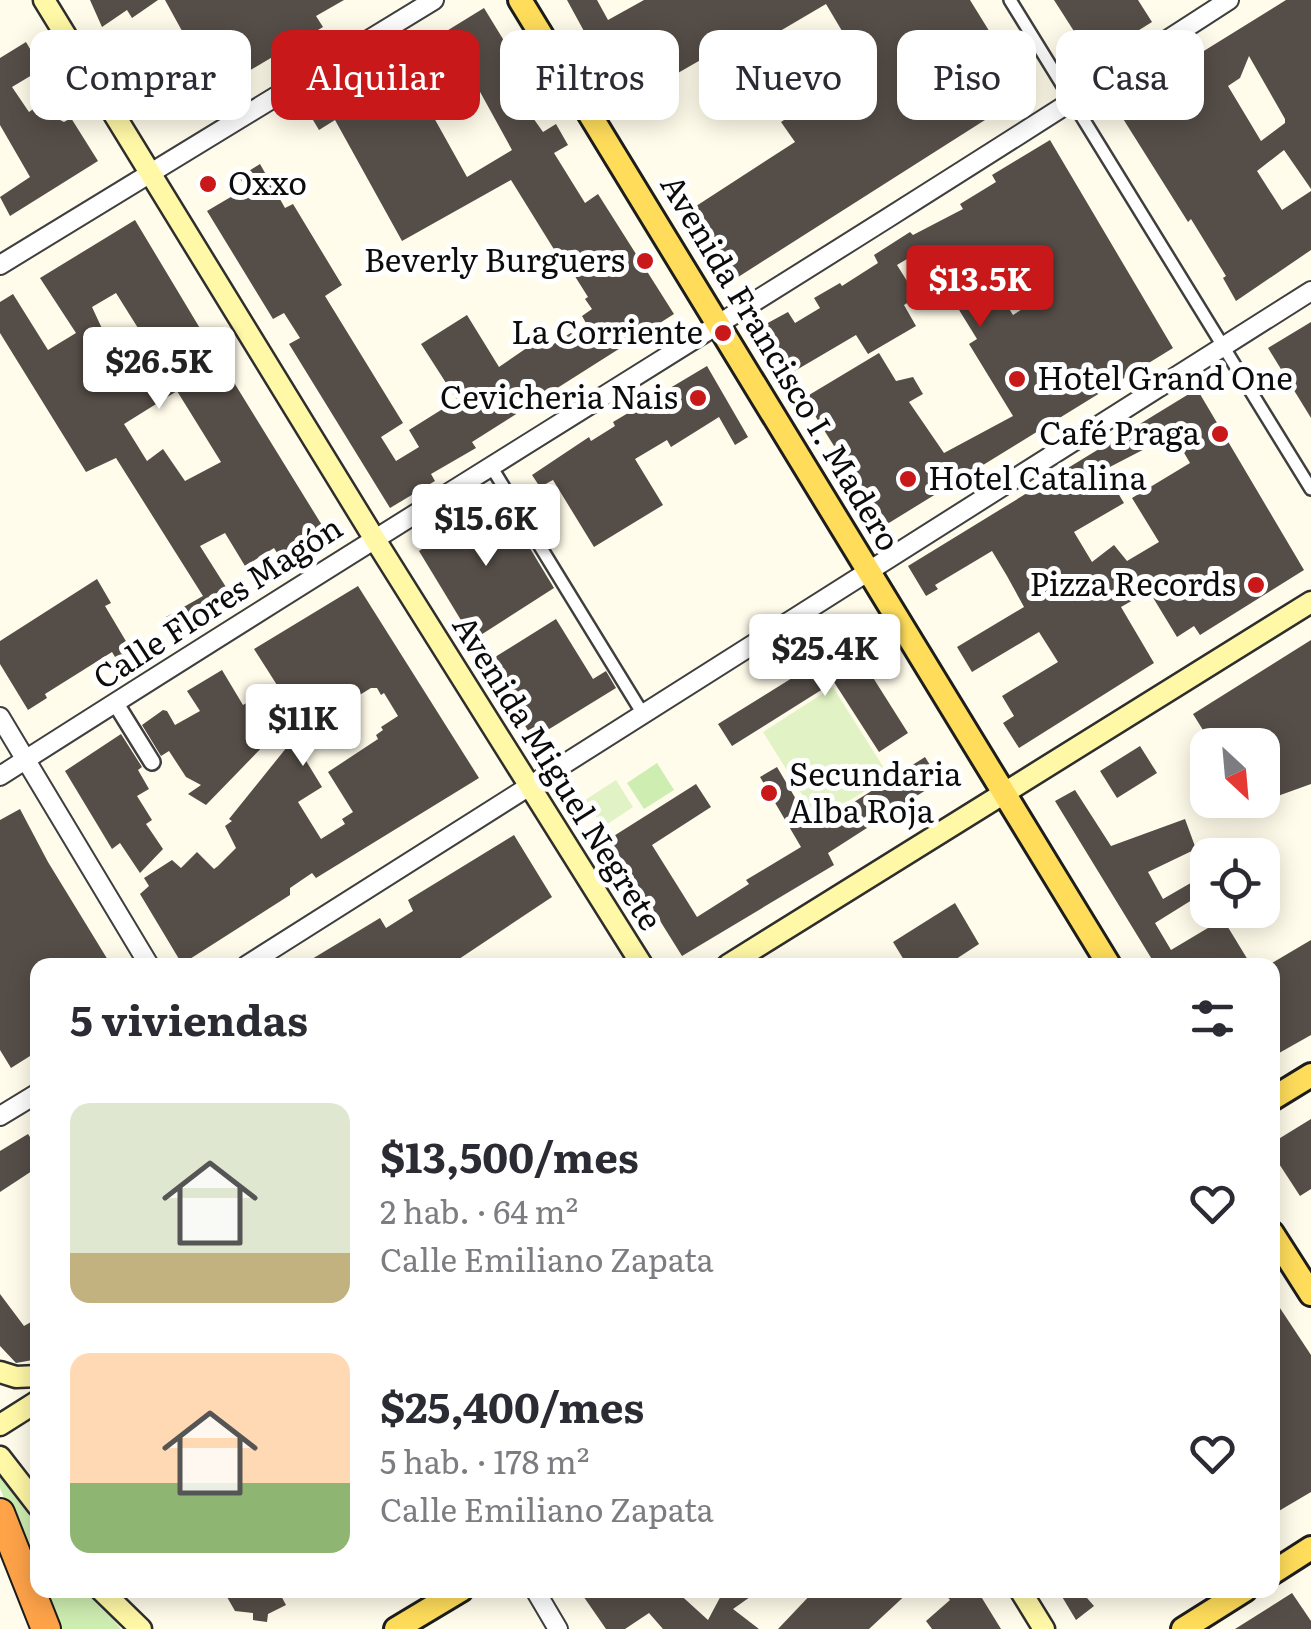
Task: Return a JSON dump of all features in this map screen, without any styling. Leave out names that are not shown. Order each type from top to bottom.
[{"type":"highway","points":[[0,1513],[30,1589]]},
{"type":"highway","points":[[34,1598],[46,1629]]},
{"type":"main road","name":"Avenida Miguel Negrete","points":[[44,0],[638,958]]},
{"type":"main road","name":"Avenida Francisco I. Madero","points":[[520,0],[1105,958]]},
{"type":"main road","points":[[739,958],[1311,602]]},
{"type":"main road","points":[[1280,1094],[1311,1075]]},
{"type":"main road","points":[[1280,1246],[1311,1294]]},
{"type":"main road","points":[[0,1372],[30,1376]]},
{"type":"main road","points":[[0,1425],[30,1406]]},
{"type":"main road","points":[[0,1457],[30,1496]]},
{"type":"main road","points":[[1280,1567],[1311,1548]]},
{"type":"main road","points":[[109,1598],[140,1628]]},
{"type":"main road","points":[[123,1598],[140,1628]]},
{"type":"main road","points":[[396,1629],[447,1598]]},
{"type":"main road","points":[[1025,1598],[1044,1629]]},
{"type":"main road","points":[[1183,1629],[1232,1598]]},
{"type":"street","points":[[0,265],[434,0]]},
{"type":"street","points":[[1010,0],[1056,74]]},
{"type":"street","name":"Calle Flores Magón","points":[[1182,30],[1228,0]]},
{"type":"street","name":"Calle Flores Magón","points":[[0,776],[1056,112]]},
{"type":"street","points":[[1085,120],[1311,489]]},
{"type":"street","points":[[258,958],[1311,291]]},
{"type":"street","points":[[492,468],[643,714]]},
{"type":"street","points":[[116,704],[152,762]]},
{"type":"street","points":[[0,717],[145,958]]},
{"type":"street","points":[[0,1116],[30,1098]]},
{"type":"street","points":[[540,1598],[558,1629]]},
{"type":"green space","points":[[833,687],[889,776],[818,820],[763,732]]},
{"type":"green space","points":[[657,763],[674,790],[644,809],[627,783]]},
{"type":"green space","points":[[616,780],[633,807],[603,827],[585,800]]},
{"type":"green space","points":[[0,1472],[30,1513],[30,1563],[0,1488]]},
{"type":"green space","points":[[44,1598],[96,1598],[121,1629],[57,1629]]},
{"type":"building","points":[[90,0],[158,0],[132,18],[127,10],[102,27]]},
{"type":"building","points":[[165,0],[344,0],[316,16],[323,27],[318,30],[271,30],[271,58],[251,70],[251,30],[181,30]]},
{"type":"building","points":[[567,0],[597,0],[608,20],[644,0],[970,0],[989,30],[897,30],[897,120],[985,120],[735,279],[690,210],[795,142],[781,122],[784,120],[877,120],[877,30],[841,30],[826,4],[782,30],[699,30],[699,61],[679,72],[679,30],[583,30]]},
{"type":"building","points":[[1054,0],[1138,0],[1152,22],[1139,30],[1073,30]]},
{"type":"building","points":[[1286,0],[1311,0],[1311,189],[1284,150],[1257,171],[1282,210],[1311,191],[1311,250],[1236,301],[1223,278],[1226,276],[1191,219],[1188,222],[1124,120],[1204,120],[1204,51]],"holes":[[[1249,56],[1285,123],[1261,141],[1228,86],[1240,78]]]},
{"type":"building","points":[[484,8],[500,34],[500,120],[534,120],[543,132],[556,124],[568,145],[554,153],[585,203],[598,194],[674,314],[472,442],[476,448],[431,474],[435,481],[390,508],[289,344],[300,338],[284,313],[273,319],[207,211],[246,188],[239,177],[260,164],[285,208],[293,204],[342,285],[325,296],[403,423],[381,437],[396,461],[419,447],[409,430],[457,400],[421,344],[467,315],[499,367],[544,338],[549,347],[586,323],[582,316],[592,309],[511,180],[402,241],[335,120],[435,120],[467,177],[512,150],[480,92],[480,30],[448,30]]},
{"type":"building","points":[[26,42],[30,49],[30,76],[12,87],[30,111],[30,120],[72,120],[98,161],[10,216],[0,197],[30,177],[0,125],[0,58]]},
{"type":"building","points":[[313,120],[335,120],[319,130]]},
{"type":"building","points":[[1050,140],[1173,348],[884,526],[804,398],[879,353],[896,381],[913,377],[923,394],[909,402],[944,453],[1013,416],[969,344],[977,339],[922,250],[897,265],[917,297],[904,305],[916,326],[868,354],[856,335],[793,372],[764,325],[788,312],[795,323],[820,308],[814,298],[878,263],[874,255],[910,232],[913,235],[963,209],[960,204],[996,182],[992,175]],"holes":[[[1022,260],[1043,296],[1013,315],[991,280]]]},
{"type":"building","points":[[135,220],[201,330],[168,351],[188,384],[222,363],[328,535],[309,546],[306,541],[279,556],[274,548],[245,566],[225,533],[200,546],[231,595],[175,632],[166,617],[203,596],[116,458],[86,472],[0,333],[0,302],[13,294],[48,350],[76,333],[40,278]],"holes":[[[116,293],[148,344],[101,375],[84,347],[105,335],[92,307]],[[177,391],[221,462],[185,481],[163,449],[147,461],[124,424]]]},
{"type":"building","points":[[1311,322],[1311,418],[1268,348]]},
{"type":"building","points":[[707,366],[748,437],[735,445],[719,417],[671,447],[667,440],[635,459],[663,505],[594,547],[553,480],[540,487],[532,475]]},
{"type":"building","points":[[1197,389],[1304,570],[1200,635],[1194,626],[1177,637],[1149,591],[1121,607],[1154,663],[1019,748],[1003,723],[1014,716],[1002,696],[1058,662],[1039,632],[972,672],[957,647],[1024,607],[992,551],[935,585],[938,589],[926,596],[908,566]],"holes":[[[1176,439],[1190,463],[1132,498],[1159,542],[1127,561],[1114,545],[1092,562],[1074,532],[1124,503],[1104,470],[1160,441],[1164,447]]]},
{"type":"building","points":[[499,497],[554,588],[473,640],[419,551]]},
{"type":"building","points":[[97,579],[111,603],[105,606],[136,658],[121,667],[112,652],[45,694],[47,698],[28,710],[0,664],[0,641]]},
{"type":"building","points":[[358,586],[479,778],[316,878],[312,873],[290,888],[290,895],[191,958],[178,958],[140,894],[149,886],[144,878],[172,860],[181,868],[197,852],[214,869],[218,866],[236,848],[225,826],[232,821],[229,819],[287,747],[274,735],[206,805],[188,794],[201,785],[186,777],[169,751],[161,756],[142,725],[163,710],[175,725],[200,711],[187,691],[222,670],[243,705],[277,685],[254,649]],"holes":[[[371,688],[377,688],[381,695],[384,693],[398,716],[381,727],[378,739],[328,772],[353,812],[342,819],[345,824],[321,839],[298,802],[322,787],[286,728],[339,694],[345,704]]]},
{"type":"building","points":[[556,619],[593,679],[606,671],[616,688],[533,739],[487,662]]},
{"type":"building","points":[[848,638],[908,733],[879,752],[834,682],[732,746],[718,724],[821,660],[819,657]]},
{"type":"building","points":[[1311,640],[1311,784],[1280,795],[1280,728],[1202,728],[1193,714]]},
{"type":"building","points":[[121,734],[142,767],[138,770],[149,789],[137,796],[152,820],[146,824],[163,849],[140,873],[120,843],[112,849],[65,771]]},
{"type":"building","points":[[1140,746],[1157,773],[1117,798],[1100,771]]},
{"type":"building","points":[[925,757],[940,781],[828,853],[834,865],[682,956],[609,839],[696,784],[711,807],[652,845],[697,917],[749,884],[746,880],[801,847],[760,777],[777,767],[813,828]]},
{"type":"building","points":[[1075,790],[1111,846],[1185,819],[1192,838],[1190,852],[1148,872],[1163,899],[1190,883],[1190,901],[1155,923],[1171,950],[1208,928],[1228,928],[1247,958],[1151,958],[1055,801]]},
{"type":"building","points":[[20,809],[107,958],[30,958],[30,1056],[11,1068],[0,1050],[0,820]]},
{"type":"building","points":[[514,835],[552,897],[460,958],[314,958],[380,918],[386,928],[413,911],[408,900]]},
{"type":"building","points":[[955,903],[979,944],[958,958],[903,958],[893,942]]},
{"type":"building","points":[[1311,940],[1311,1035],[1280,1052],[1280,958]]},
{"type":"building","points":[[1311,1119],[1311,1189],[1300,1196],[1280,1165],[1280,1138]]},
{"type":"building","points":[[28,1134],[30,1137],[30,1172],[0,1192],[0,1151]]},
{"type":"building","points":[[0,1294],[24,1326],[30,1323],[30,1360],[16,1363],[0,1346]]},
{"type":"building","points":[[1280,1308],[1311,1355],[1311,1492],[1280,1510]]},
{"type":"building","points":[[1292,1593],[1311,1621],[1311,1629],[1235,1629]]},
{"type":"building","points":[[228,1598],[282,1598],[286,1605],[268,1614],[267,1622],[253,1620],[253,1613],[235,1611]]},
{"type":"building","points":[[585,1598],[684,1598],[708,1620],[720,1598],[749,1598],[733,1609],[759,1629],[663,1629],[649,1613],[625,1629],[606,1629]]},
{"type":"building","points":[[807,1598],[902,1598],[869,1629],[778,1629]]},
{"type":"building","points":[[982,1598],[1001,1629],[932,1629],[926,1621],[950,1600]]},
{"type":"building","points":[[1063,1598],[1087,1598],[1094,1606],[1076,1620]]},
{"type":"place","name":"Oxxo","points":[[208,184]]},
{"type":"place","name":"Beverly Burguers","points":[[645,261]]},
{"type":"place","name":"La Corriente","points":[[723,333]]},
{"type":"place","name":"Hotel Grand One","points":[[1017,379]]},
{"type":"place","name":"Cevicheria Nais","points":[[698,398]]},
{"type":"place","name":"Café Praga","points":[[1220,434]]},
{"type":"place","name":"Hotel Catalina","points":[[908,479]]},
{"type":"place","name":"Pizza Records","points":[[1256,585]]},
{"type":"place","name":"Secundaria Alba Roja","points":[[769,793]]}]
